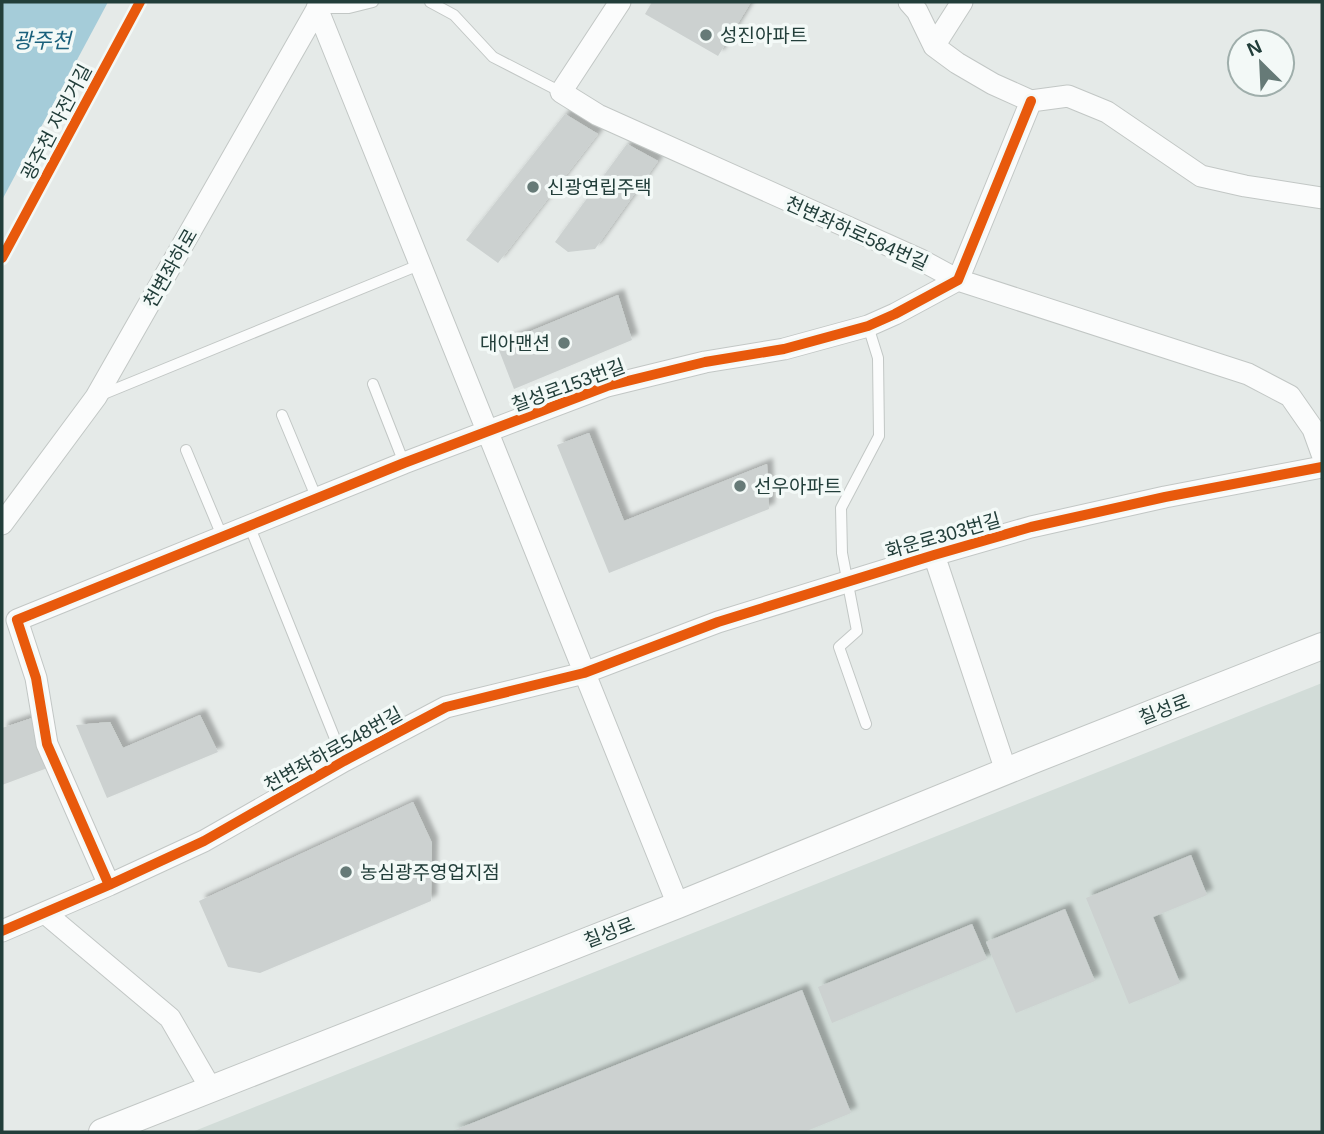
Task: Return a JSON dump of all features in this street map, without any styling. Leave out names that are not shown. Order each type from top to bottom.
[{"type":"street","points":[[561,92],[620,2]]},
{"type":"street","points":[[909,2],[917,11],[934,46],[993,84],[1031,101],[1068,96],[1107,112],[1201,176],[1322,198]]},
{"type":"street","points":[[934,46],[962,2]]},
{"type":"street","points":[[319,5],[419,265],[678,905]]},
{"type":"street","name":"천변좌하로","points":[[2,524],[96,397],[319,5]]},
{"type":"street","name":"천변좌하로584번길","points":[[561,92],[621,126],[921,260],[958,280],[1248,374],[1290,396],[1313,429],[1322,454]]},
{"type":"street","points":[[958,280],[1031,101]]},
{"type":"street","name":"칠성로153번길","points":[[109,886],[47,744],[36,678],[17,620],[404,463],[607,386],[705,362],[784,349],[868,327],[958,280]]},
{"type":"street","name":"화운로303번길","points":[[584,673],[718,622],[1031,527],[1165,497],[1322,467]]},
{"type":"street","points":[[934,555],[1006,771]]},
{"type":"street","name":"칠성로","points":[[102,1132],[678,905],[1322,646]]},
{"type":"street","name":"천변좌하로548번길","points":[[2,930],[109,886],[204,841],[344,761],[446,707],[584,673]]},
{"type":"street","points":[[45,912],[170,1018],[211,1089]]},
{"type":"lane","points":[[319,5],[349,8],[373,2]]},
{"type":"lane","name":"천변좌하로584번길","points":[[430,2],[454,15],[493,57],[561,92]]},
{"type":"lane","points":[[96,397],[419,265]]},
{"type":"lane","points":[[866,724],[839,647],[857,631],[842,553],[841,508],[879,436],[877,358],[868,327]]},
{"type":"lane","points":[[373,384],[404,463]]},
{"type":"lane","points":[[282,415],[317,499]]},
{"type":"lane","points":[[186,450],[222,536]]},
{"type":"lane","name":"천변좌하로548번길","points":[[249,525],[344,761]]},
{"type":"shaded area","points":[[1322,683],[1322,1132],[192,1132]]},
{"type":"water","name":"광주천","points":[[2,2],[108,2],[2,200]]},
{"type":"building","name":"성진아파트","points":[[652,2],[751,2],[718,56],[645,14]]},
{"type":"building","name":"신광연립주택","points":[[565,114],[598,134],[498,263],[466,240]]},
{"type":"building","points":[[627,144],[658,161],[595,249],[568,252],[555,242]]},
{"type":"building","name":"대아맨션","points":[[618,295],[632,340],[514,389],[497,345]]},
{"type":"building","name":"선우아파트","points":[[589,433],[624,521],[767,464],[769,509],[609,573],[557,445]]},
{"type":"building","points":[[200,715],[218,752],[107,798],[76,725],[110,722],[123,748]]},
{"type":"building","points":[[32,718],[50,767],[2,785],[2,728]]},
{"type":"building","name":"농심광주영업지점","points":[[413,802],[432,843],[431,901],[260,973],[228,967],[199,901]]},
{"type":"building","points":[[1191,855],[1207,895],[1153,917],[1180,983],[1129,1004],[1086,898]]},
{"type":"building","points":[[1065,909],[1095,981],[1016,1013],[986,942]]},
{"type":"building","points":[[972,924],[987,959],[832,1023],[818,987]]},
{"type":"building","points":[[802,990],[851,1113],[804,1132],[450,1132]]},
{"type":"cycle path","name":"광주천 자전거길","points":[[2,258],[140,2]]},
{"type":"cycle path","points":[[109,885],[47,744],[36,678],[17,620],[404,463],[607,386],[705,362],[784,349],[868,326],[895,314],[958,280],[1031,101]]},
{"type":"cycle path","points":[[2,931],[204,841],[344,761],[446,707],[584,673],[718,622],[1031,527],[1165,497],[1322,467]]},
{"type":"place","name":"성진아파트","points":[[706,35]]},
{"type":"place","name":"신광연립주택","points":[[533,187]]},
{"type":"place","name":"대아맨션","points":[[564,343]]},
{"type":"place","name":"선우아파트","points":[[740,486]]},
{"type":"place","name":"농심광주영업지점","points":[[346,872]]}]
